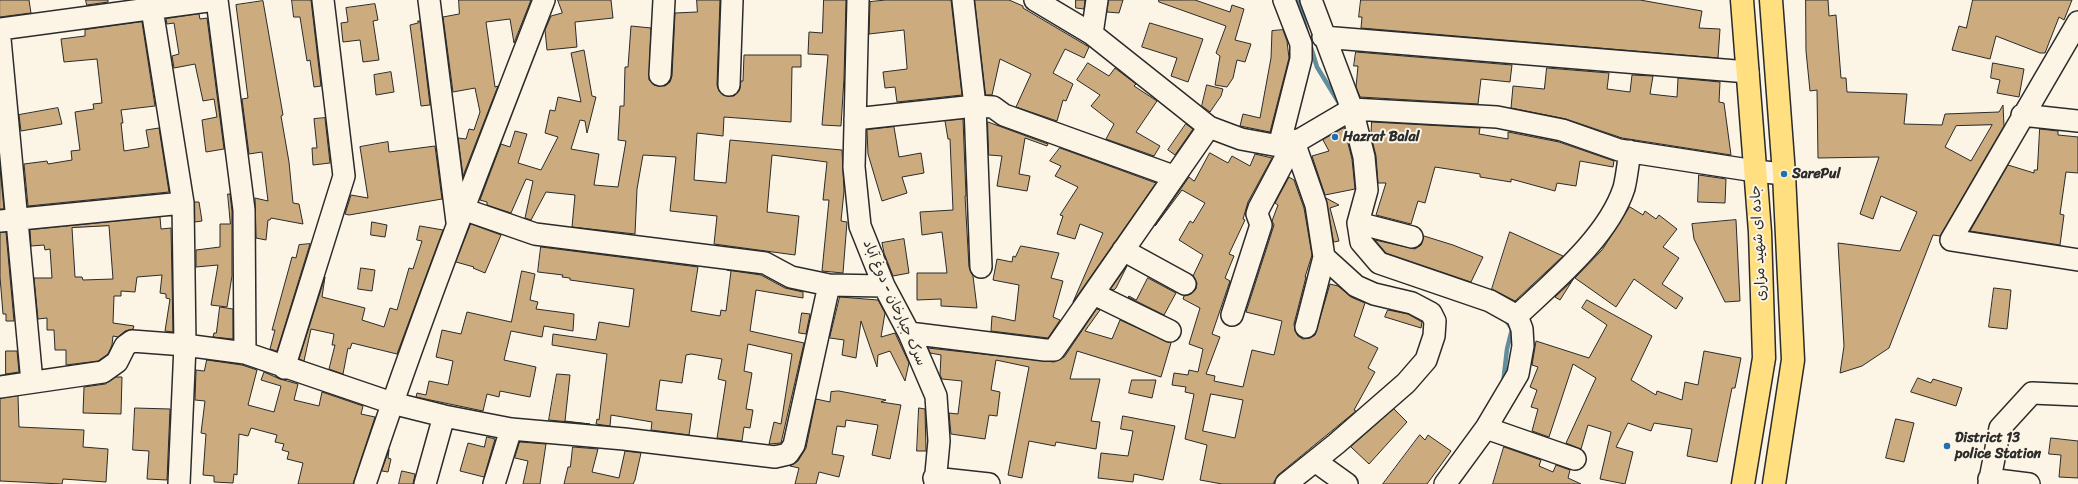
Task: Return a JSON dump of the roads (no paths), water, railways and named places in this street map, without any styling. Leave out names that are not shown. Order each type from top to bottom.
[{"type":"main road","name":"جاده ای شهید مزاری","points":[[1741,0],[1760,232],[1764,358],[1743,484]]},
{"type":"main road","name":"جاده ای شهید مزاری","points":[[1771,0],[1784,174],[1793,360],[1774,484]]},
{"type":"street","points":[[0,29],[216,0],[244,210],[245,353]]},
{"type":"street","points":[[284,368],[344,176],[323,0]]},
{"type":"street","points":[[429,0],[460,217]]},
{"type":"street","points":[[365,484],[392,403],[460,217],[544,0]]},
{"type":"street","points":[[660,76],[664,0]]},
{"type":"street","points":[[729,85],[732,0]]},
{"type":"street","name":"سرک جبارخان - دوغ آباد","points":[[858,0],[854,168],[860,226],[884,286],[908,333],[936,396],[938,441],[934,481]]},
{"type":"street","points":[[963,0],[975,106],[981,267]]},
{"type":"street","points":[[1036,0],[1092,34],[1209,127],[1241,139],[1286,144],[1301,139],[1352,109],[1497,117],[1562,130],[1619,150],[1755,171],[1784,174]]},
{"type":"street","points":[[1092,34],[1097,0]]},
{"type":"street","points":[[1232,315],[1261,225],[1257,214],[1286,144],[1301,59],[1301,44],[1284,0]]},
{"type":"street","points":[[1311,0],[1323,37],[1352,109],[1364,157],[1367,190],[1358,223],[1361,242],[1379,262],[1490,302],[1517,316],[1522,329],[1523,346],[1518,374],[1486,428],[1445,484]]},
{"type":"street","points":[[152,9],[183,203],[185,345],[179,484]]},
{"type":"street","points":[[2076,30],[2022,115],[1951,240],[2078,260]]},
{"type":"street","points":[[1323,37],[1748,72]]},
{"type":"street","points":[[0,39],[8,220],[32,382]]},
{"type":"street","points":[[855,119],[975,106],[993,106],[1004,115],[1173,176]]},
{"type":"street","points":[[2022,115],[2078,121]]},
{"type":"street","points":[[908,333],[1054,350],[1094,294],[1173,176],[1209,127]]},
{"type":"street","points":[[1286,144],[1316,205],[1324,257],[1306,327]]},
{"type":"street","points":[[1517,316],[1570,266],[1609,220],[1624,187],[1630,151]]},
{"type":"street","points":[[8,220],[183,203]]},
{"type":"street","points":[[460,217],[535,234],[765,263],[791,277],[829,285],[884,286]]},
{"type":"street","points":[[1358,223],[1412,238]]},
{"type":"street","points":[[1123,250],[1185,284]]},
{"type":"street","points":[[1286,484],[1406,383],[1426,360],[1434,336],[1434,321],[1431,313],[1412,303],[1374,294],[1356,286],[1324,257]]},
{"type":"street","points":[[0,387],[103,372],[117,362],[125,346],[132,341],[185,345],[245,353],[284,368],[392,403],[444,416],[511,429],[624,439],[775,457],[788,454],[794,445],[829,285]]},
{"type":"street","points":[[1094,294],[1170,331]]},
{"type":"street","points":[[2030,484],[1989,481],[2000,428],[2032,393],[2078,395]]},
{"type":"street","points":[[425,484],[444,416]]},
{"type":"street","points":[[1486,428],[1575,459]]},
{"type":"street","points":[[494,484],[511,429]]},
{"type":"street","points":[[1315,461],[1347,484]]},
{"type":"street","points":[[934,481],[989,484]]},
{"type":"waterway","points":[[1298,0],[1306,29]]},
{"type":"waterway","points":[[1310,44],[1317,67],[1339,103]]},
{"type":"waterway","points":[[1503,384],[1507,349],[1512,329],[1505,319]]},
{"type":"place","name":"Hazrat Balal","points":[[1335,137]]},
{"type":"place","name":"SarePul","points":[[1784,174]]},
{"type":"place","name":"District 13 police Station","points":[[1947,446]]}]
